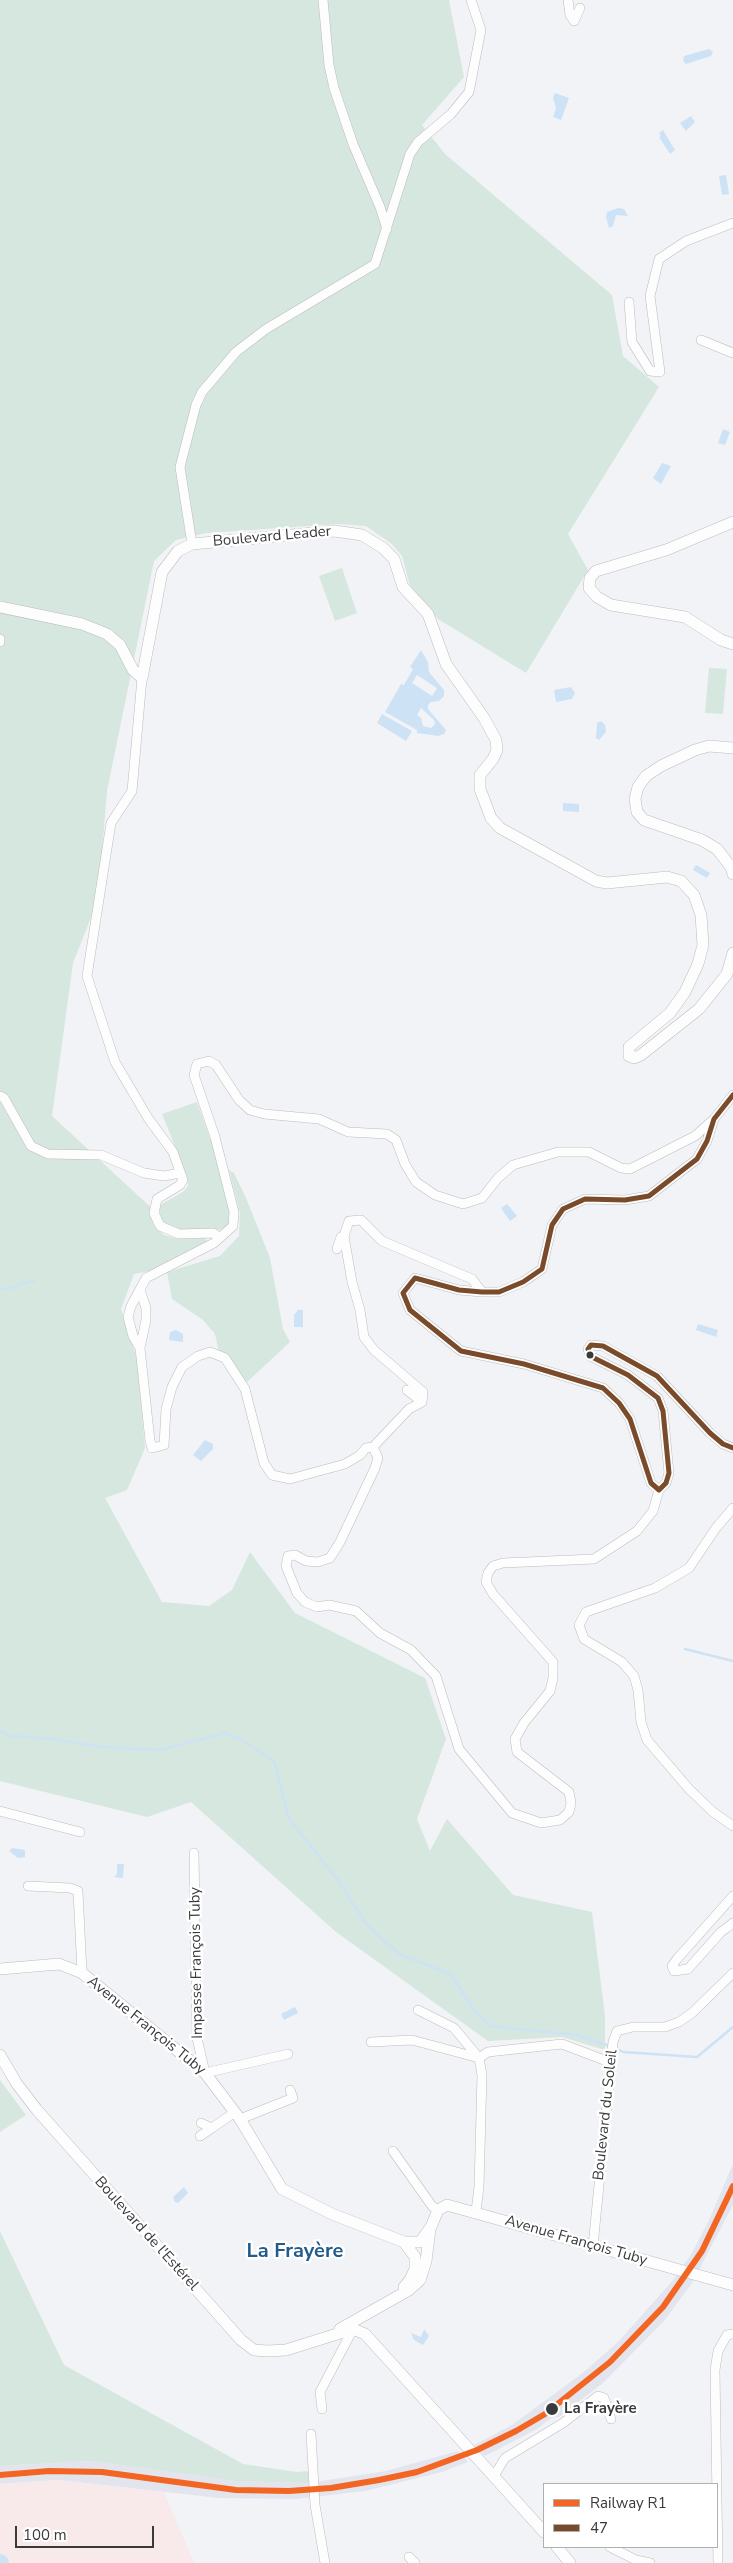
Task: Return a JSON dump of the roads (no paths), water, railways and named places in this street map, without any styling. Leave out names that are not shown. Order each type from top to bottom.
[{"type":"street","points":[[323,0],[334,88],[353,144],[380,207],[387,229]]},
{"type":"street","points":[[192,544],[180,467],[196,405],[202,392],[236,352],[259,335],[375,264],[410,154],[418,142],[451,114],[469,92],[480,30],[471,0]]},
{"type":"street","points":[[568,0],[570,15],[574,21],[580,8]]},
{"type":"street","points":[[629,302],[632,342],[650,371],[660,372],[650,296],[659,260],[686,241],[733,223]]},
{"type":"street","points":[[701,340],[733,353]]},
{"type":"street","points":[[733,522],[666,550],[596,571],[590,578],[589,588],[597,597],[611,606],[685,617],[721,640],[733,644]]},
{"type":"street","name":"Boulevard Leader","points":[[142,678],[162,572],[178,552],[192,544],[335,531],[362,535],[382,548],[394,559],[403,587],[428,614],[446,664],[484,718],[496,740],[497,750],[494,759],[480,775],[480,789],[491,818],[500,828],[596,881],[607,883],[667,877],[681,882],[694,895],[701,915],[703,945],[698,964],[685,992],[670,1013],[629,1048],[629,1056],[634,1058],[641,1056],[699,1009],[726,974],[733,953]]},
{"type":"street","points":[[0,607],[82,624],[107,634],[120,645],[133,670],[142,678],[132,790],[111,823],[88,976],[115,1062],[148,1118],[173,1152],[183,1180],[180,1185],[157,1199],[154,1213],[160,1226],[179,1234],[213,1233],[220,1238]]},
{"type":"street","points":[[733,748],[702,748],[660,766],[646,776],[638,787],[635,799],[637,812],[644,820],[702,840],[717,849],[731,867],[733,874]]},
{"type":"street","points":[[140,1348],[133,1336],[128,1317],[131,1306],[146,1278],[202,1250],[220,1238],[233,1226],[234,1212],[215,1137],[194,1075],[197,1064],[209,1061],[216,1066],[239,1100],[250,1110],[264,1114],[319,1119],[348,1132],[387,1134],[396,1140],[405,1164],[416,1182],[435,1195],[463,1204],[482,1198],[498,1178],[514,1165],[558,1152],[589,1152],[621,1168],[630,1169],[695,1136],[714,1119],[733,1095]]},
{"type":"street","points":[[0,1096],[4,1098],[31,1146],[48,1154],[101,1155],[144,1172],[164,1176],[180,1173]]},
{"type":"street","points":[[659,1490],[651,1483],[630,1420],[619,1403],[603,1388],[524,1364],[461,1351],[410,1310],[403,1293],[415,1278],[459,1290],[482,1292],[499,1292],[523,1282],[542,1268],[552,1225],[563,1210],[585,1199],[625,1200],[649,1196],[697,1159],[707,1141],[714,1119]]},
{"type":"street","points":[[337,1249],[349,1221],[361,1220],[382,1241],[472,1279],[482,1292]]},
{"type":"street","points":[[344,1236],[364,1337],[374,1350],[423,1392],[422,1402]]},
{"type":"street","points":[[140,1290],[144,1298],[146,1320],[140,1348],[152,1448],[164,1445],[166,1409],[172,1388],[182,1367],[198,1356],[210,1352],[225,1358],[245,1389],[264,1463],[272,1475],[290,1479],[345,1464],[360,1455],[366,1448],[374,1447],[409,1409],[422,1402]]},
{"type":"street","points":[[374,1447],[378,1458],[375,1468],[340,1542],[330,1558],[318,1562],[306,1561],[295,1555],[288,1556],[286,1566],[297,1593],[305,1602],[317,1607],[329,1605],[356,1611],[380,1633],[411,1650],[436,1676],[459,1749],[512,1813],[541,1823],[560,1820],[569,1812],[572,1802],[569,1792],[517,1752],[515,1739],[524,1723],[550,1691],[553,1678],[553,1662],[493,1594],[486,1582],[488,1573],[493,1566],[503,1563],[594,1559],[638,1531],[653,1512],[659,1490],[666,1483],[669,1473],[663,1411],[658,1398],[628,1375],[590,1356],[588,1350],[592,1345],[603,1346],[657,1376],[710,1433],[723,1444],[733,1448]]},
{"type":"street","points":[[407,1390],[422,1402]]},
{"type":"street","points":[[403,1400],[409,1409]]},
{"type":"street","points":[[733,1508],[716,1528],[689,1568],[655,1588],[586,1612],[579,1624],[584,1639],[622,1662],[634,1676],[638,1690],[641,1722],[647,1740],[689,1789],[713,1812],[733,1826]]},
{"type":"street","points":[[0,1811],[80,1832]]},
{"type":"street","name":"Impasse François Tuby","points":[[194,1853],[197,2038],[205,2073]]},
{"type":"street","name":"Avenue François Tuby","points":[[28,1886],[70,1888],[78,1891],[82,1973]]},
{"type":"street","points":[[733,1896],[677,1959],[672,1966],[674,1971],[688,1969],[721,1932],[733,1924]]},
{"type":"street","name":"Avenue François Tuby","points":[[0,1969],[59,1964],[82,1973],[205,2073],[238,2116],[282,2189],[332,2214],[404,2242]]},
{"type":"street","name":"Boulevard du Soleil","points":[[593,2246],[612,2058],[617,2031],[633,2027],[666,2027],[679,2022],[692,2013],[733,1973]]},
{"type":"street","points":[[418,2010],[454,2028],[479,2058],[482,2076],[479,2187],[476,2211]]},
{"type":"street","points":[[371,2042],[412,2040],[479,2058],[488,2052],[562,2044],[612,2058]]},
{"type":"street","points":[[205,2073],[288,2054]]},
{"type":"street","name":"Boulevard de l'Estérel","points":[[0,2055],[17,2084],[37,2110],[241,2340],[254,2350],[286,2350],[325,2336],[353,2329]]},
{"type":"street","points":[[200,2136],[238,2116],[293,2098],[290,2090]]},
{"type":"street","points":[[201,2123],[212,2128]]},
{"type":"street","points":[[393,2151],[432,2206],[438,2210],[420,2242],[404,2242]]},
{"type":"street","name":"Avenue François Tuby","points":[[438,2210],[448,2205],[476,2211],[710,2280],[733,2285]]},
{"type":"street","name":"Boulevard de l'Estérel","points":[[325,2336],[362,2318],[409,2290],[420,2280],[427,2254],[430,2227]]},
{"type":"street","name":"Boulevard de l'Estérel","points":[[392,2299],[410,2280],[415,2269],[416,2257],[404,2242]]},
{"type":"street","points":[[362,2318],[365,2334]]},
{"type":"street","points":[[322,2409],[320,2392],[353,2329],[365,2334],[543,2531]]},
{"type":"street","points":[[717,2483],[715,2370],[718,2351],[727,2335],[733,2334]]},
{"type":"street","points":[[494,2476],[505,2458],[563,2423],[598,2396],[604,2398],[611,2420]]},
{"type":"street","points":[[311,2434],[314,2504],[325,2563]]},
{"type":"street","points":[[558,2548],[570,2563]]},
{"type":"street","points":[[612,2548],[636,2560],[650,2563]]},
{"type":"street","points":[[718,2548],[718,2563]]},
{"type":"water","points":[[709,49],[713,52],[711,56],[686,64],[683,61],[684,56]]},
{"type":"water","points":[[555,93],[569,98],[561,120],[553,117],[556,108],[553,98]]},
{"type":"water","points":[[691,116],[695,122],[686,131],[680,123]]},
{"type":"water","points":[[663,130],[675,150],[670,154],[659,137],[661,136],[659,133]]},
{"type":"water","points":[[726,175],[729,194],[722,195],[719,176]]},
{"type":"water","points":[[618,208],[624,209],[628,216],[616,215],[613,226],[609,228],[606,217],[607,212]]},
{"type":"water","points":[[723,429],[730,432],[725,445],[718,443]]},
{"type":"water","points":[[662,463],[671,466],[661,484],[653,478]]},
{"type":"water","points":[[421,650],[428,662],[429,672],[444,690],[444,696],[439,701],[431,702],[428,705],[428,709],[446,730],[444,734],[438,736],[417,733],[417,730],[385,712],[401,684],[404,685],[413,669],[410,667]]},
{"type":"water","points":[[571,687],[575,693],[572,699],[556,702],[554,690]]},
{"type":"water","points":[[382,714],[412,731],[406,741],[377,723]]},
{"type":"water","points":[[601,721],[605,725],[606,732],[599,740],[596,738],[597,723]]},
{"type":"water","points":[[563,803],[579,804],[579,812],[563,811]]},
{"type":"water","points":[[696,865],[710,873],[707,878],[693,870]]},
{"type":"water","points":[[507,1204],[517,1216],[510,1221],[501,1208]]},
{"type":"water","points":[[298,1310],[303,1310],[303,1327],[294,1327],[294,1315]]},
{"type":"water","points":[[698,1324],[718,1330],[716,1337],[696,1330]]},
{"type":"water","points":[[176,1330],[183,1334],[183,1342],[169,1340],[170,1332]]},
{"type":"water","points":[[205,1440],[213,1444],[213,1449],[201,1461],[193,1455]]},
{"type":"water","points":[[12,1848],[25,1850],[25,1857],[18,1858],[9,1851]]},
{"type":"water","points":[[117,1864],[124,1864],[123,1878],[114,1877],[117,1874]]},
{"type":"water","points":[[295,2007],[298,2013],[284,2020],[281,2014]]},
{"type":"water","points":[[184,2187],[188,2193],[178,2203],[175,2202],[173,2197]]},
{"type":"water","points":[[424,2329],[429,2336],[423,2345],[414,2340],[411,2333],[421,2337]]},
{"type":"waterway","points":[[0,1289],[35,1280]]},
{"type":"waterway","points":[[685,1649],[733,1661]]},
{"type":"waterway","points":[[0,1731],[9,1736],[45,1738],[103,1747],[160,1750],[225,1733],[239,1738],[274,1761],[289,1819],[338,1880],[365,1922],[379,1937],[401,1955],[451,1974],[471,2006],[490,2026],[577,2035],[610,2046]]},
{"type":"waterway","points":[[615,2048],[623,2052],[697,2057],[733,2027]]},
{"type":"rail line","name":"R1","points":[[0,2475],[49,2471],[102,2472],[236,2490],[289,2491],[331,2488],[417,2472],[477,2450],[545,2414],[610,2362],[663,2307],[702,2251],[733,2186]]},
{"type":"place","name":"La Frayère","points":[[552,2409]]},
{"type":"district","name":"La Frayère","points":[[295,2252]]}]
